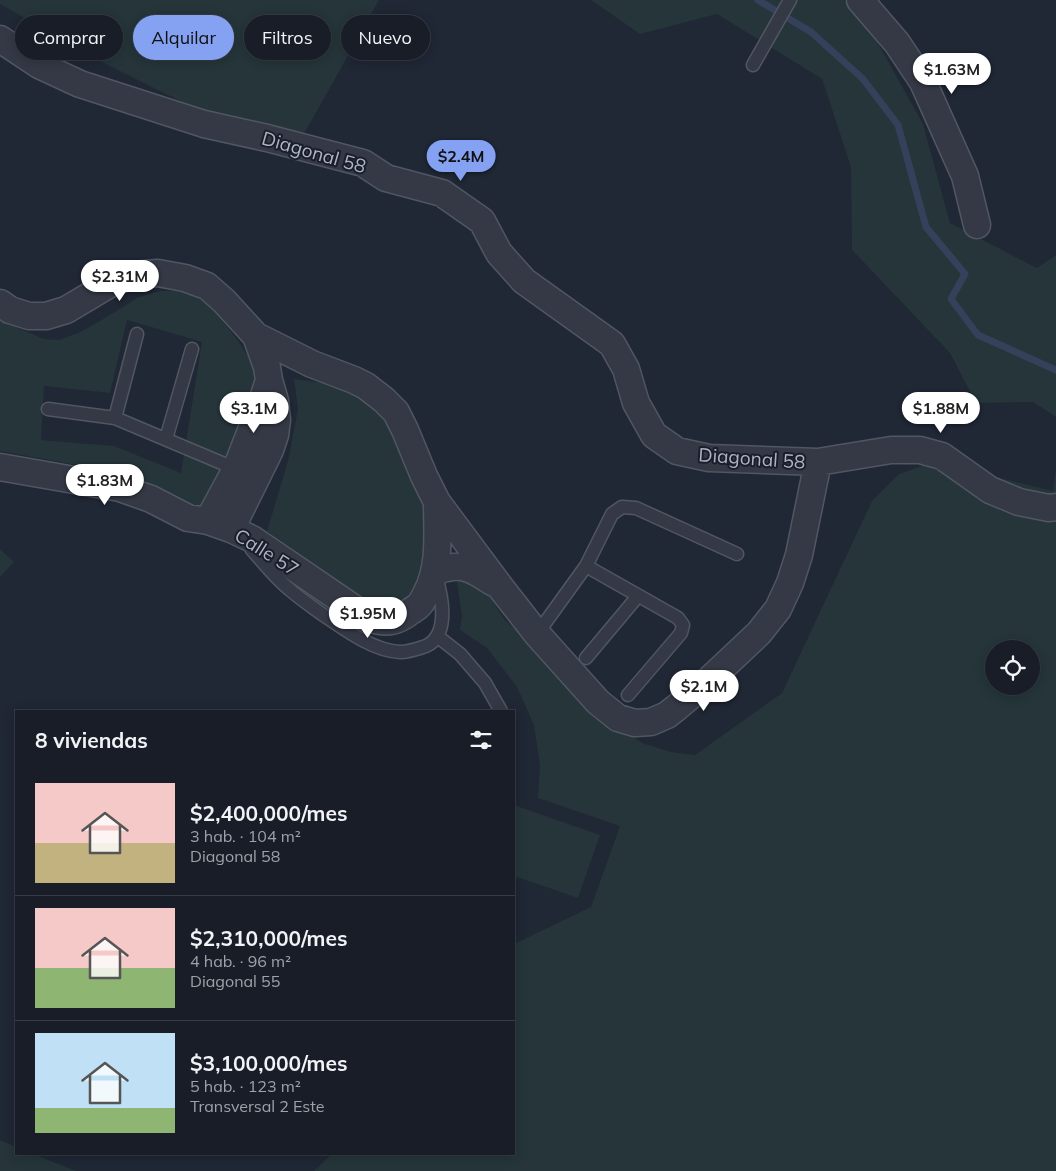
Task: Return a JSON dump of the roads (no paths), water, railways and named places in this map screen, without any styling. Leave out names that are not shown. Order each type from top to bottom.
[{"type":"street","points":[[860,0],[897,43],[923,82],[965,176],[978,225]]},
{"type":"street","name":"Diagonal 58","points":[[0,39],[39,65],[80,84],[204,124],[268,138],[364,163],[386,178],[442,193],[482,222],[499,253],[524,281],[612,344],[626,369],[636,403],[654,434],[677,451],[708,458],[818,462],[891,450],[920,450],[942,456],[990,490],[1019,502],[1049,508],[1056,507]]},
{"type":"street","points":[[0,303],[10,310],[30,316],[46,316],[66,310],[113,282],[135,275],[158,273],[185,278],[207,286],[224,301],[256,336],[265,358],[275,401],[277,420],[270,450],[220,525]]},
{"type":"street","points":[[256,336],[312,364],[366,386],[396,412],[437,502],[501,588],[537,634],[598,702],[618,718],[635,724],[651,722],[667,715],[690,697],[758,633],[778,609],[790,583],[799,556],[818,462]]},
{"type":"street","points":[[220,525],[236,469],[269,380]]},
{"type":"street","name":"Calle 57","points":[[0,467],[120,488],[151,499],[188,518],[220,525],[252,539],[368,618],[380,622],[391,622],[403,618],[420,604],[429,588],[437,558],[437,502]]},
{"type":"street","points":[[434,571],[454,566],[468,568],[501,588]]},
{"type":"lane","points":[[753,64],[787,5]]},
{"type":"lane","points":[[115,418],[137,334]]},
{"type":"lane","points":[[166,439],[192,349]]},
{"type":"lane","points":[[48,409],[115,418],[236,469]]},
{"type":"lane","points":[[537,634],[586,566],[612,514],[622,507],[636,508],[737,554]]},
{"type":"lane","points":[[220,525],[288,588],[343,628],[383,649],[400,652],[416,650],[431,643],[437,636],[443,610],[441,594],[434,571]]},
{"type":"lane","points":[[586,566],[678,618],[683,625],[681,633],[628,695]]},
{"type":"lane","points":[[586,658],[638,596]]},
{"type":"lane","points":[[437,636],[460,654],[485,683],[500,710]]},
{"type":"waterway","points":[[758,0],[811,32],[863,79],[898,125],[926,227],[965,274],[951,299],[978,335],[1056,370]]}]
